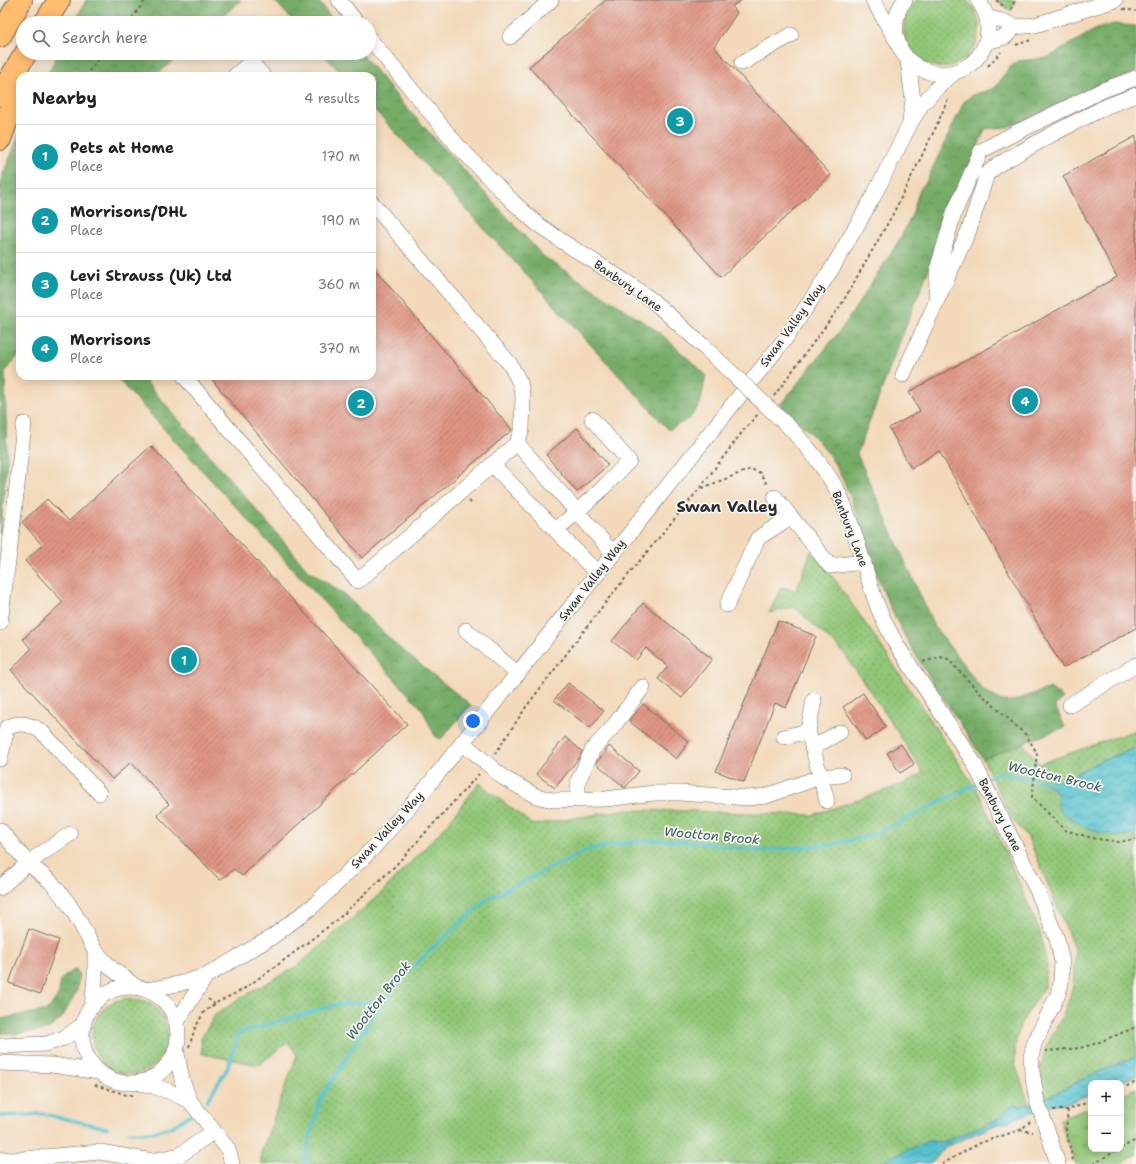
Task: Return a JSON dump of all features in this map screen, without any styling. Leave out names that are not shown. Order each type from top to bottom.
[{"type":"highway","points":[[0,6],[4,0]]},
{"type":"highway","points":[[0,36],[22,0]]},
{"type":"highway","points":[[49,16],[59,0]]},
{"type":"highway","points":[[0,96],[22,60]]},
{"type":"highway","points":[[25,72],[29,60]]},
{"type":"highway","points":[[0,139],[16,96]]},
{"type":"street","points":[[340,0],[353,16]]},
{"type":"street","points":[[510,37],[551,0]]},
{"type":"street","points":[[873,0],[897,41],[901,51],[908,60],[918,68],[930,73],[943,75],[967,67],[981,52],[986,42],[987,34],[983,7]]},
{"type":"street","points":[[897,41],[895,28],[897,14],[905,0]]},
{"type":"street","points":[[986,42],[1005,37],[1015,27],[1035,25],[1116,0]]},
{"type":"street","points":[[983,7],[997,19],[1006,21],[1015,27]]},
{"type":"street","points":[[742,63],[791,35]]},
{"type":"street","name":"Banbury Lane","points":[[376,46],[458,146],[513,202],[535,222],[560,240],[628,283],[653,301],[789,427],[809,447],[825,470],[840,497],[854,532],[877,603],[886,624],[896,644],[974,763],[1037,890],[1057,939],[1061,954],[1062,971],[1058,994],[1034,1044],[1031,1057],[1040,1128],[1058,1164]]},
{"type":"street","name":"Swan Valley Way","points":[[908,60],[913,101],[910,124]]},
{"type":"street","points":[[240,72],[251,62],[260,72]]},
{"type":"street","name":"Swan Valley Way","points":[[142,989],[178,984],[206,976],[272,937],[312,906],[373,848],[427,787],[785,339],[833,267],[873,197],[910,124],[922,104],[955,72]]},
{"type":"street","points":[[936,301],[938,267],[954,213],[981,151],[1096,93],[1136,78]]},
{"type":"street","points":[[903,375],[969,230],[987,174],[999,164],[1058,131],[1136,94]]},
{"type":"street","points":[[187,380],[358,581],[517,443],[522,429],[523,397],[520,383],[510,364],[376,208]]},
{"type":"street","points":[[556,530],[600,491],[629,461],[592,419]]},
{"type":"street","points":[[0,623],[24,424]]},
{"type":"street","points":[[517,443],[613,553]]},
{"type":"street","points":[[492,464],[597,573]]},
{"type":"street","points":[[775,496],[830,566],[864,562]]},
{"type":"street","points":[[727,605],[758,538],[790,517]]},
{"type":"street","points":[[466,630],[518,674]]},
{"type":"street","points":[[1070,705],[1136,665]]},
{"type":"street","points":[[578,800],[578,780],[593,749],[612,728],[642,687]]},
{"type":"street","points":[[814,700],[808,731],[827,801]]},
{"type":"street","points":[[0,759],[7,728],[13,725],[29,724],[43,733],[99,793]]},
{"type":"street","points":[[784,737],[808,731]]},
{"type":"street","points":[[812,748],[840,732]]},
{"type":"street","points":[[462,742],[504,778],[536,796],[553,800],[606,799],[654,792],[680,792],[748,798],[766,796],[820,777],[842,775]]},
{"type":"street","points":[[0,830],[28,863],[51,882],[68,903],[95,951],[111,968],[142,989],[163,999],[172,1010],[177,1022],[179,1036],[171,1062],[162,1072],[140,1083]]},
{"type":"street","points":[[0,888],[28,863],[70,834]]},
{"type":"street","points":[[92,1007],[95,976],[95,951]]},
{"type":"street","name":"Swan Valley Way","points":[[177,1022],[206,976]]},
{"type":"street","points":[[142,989],[125,987],[112,991],[100,998],[92,1007],[84,1024],[82,1034],[84,1048],[90,1061],[99,1072],[111,1079],[124,1083],[153,1085],[190,1101]]},
{"type":"street","points":[[0,1046],[46,1044],[64,1038],[84,1024]]},
{"type":"street","points":[[176,1049],[182,1080],[190,1101],[228,1149],[232,1164]]},
{"type":"street","points":[[0,1063],[52,1065],[99,1072]]},
{"type":"street","points":[[0,1159],[11,1160],[100,1152],[152,1162],[180,1155],[214,1131]]},
{"type":"path","points":[[133,16],[146,0]]},
{"type":"path","points":[[996,0],[1011,10],[1017,12]]},
{"type":"path","points":[[1011,10],[1015,0]]},
{"type":"path","points":[[88,72],[98,60]]},
{"type":"path","points":[[700,488],[752,469],[760,473],[775,496]]},
{"type":"path","points":[[911,667],[916,664],[940,657],[948,659],[980,693],[1026,735],[1037,753],[1032,797],[1065,830],[1092,838],[1119,842],[1136,839]]},
{"type":"path","points":[[1033,1049],[1049,1051],[1080,1048],[1097,1043],[1136,1027]]},
{"type":"path","points":[[1124,1088],[1136,1082]]},
{"type":"path","points":[[1068,1110],[1066,1130],[1073,1162]]},
{"type":"path","points":[[942,1164],[980,1143],[1020,1130],[1040,1128]]},
{"type":"path","points":[[1124,1146],[1136,1140]]},
{"type":"path","points":[[1093,1164],[1113,1152]]},
{"type":"green space","points":[[86,0],[241,0],[223,16],[78,16]]},
{"type":"green space","points":[[274,0],[317,0],[330,16],[289,16]]},
{"type":"green space","points":[[916,0],[967,0],[973,8],[979,21],[979,31],[976,43],[967,57],[950,66],[936,67],[924,62],[913,54],[906,42],[904,29],[907,14]]},
{"type":"green space","points":[[996,0],[1015,0],[1011,11]]},
{"type":"green space","points":[[1114,24],[1136,26],[1136,72],[1008,127],[985,129],[904,331],[857,454],[934,626],[982,689],[1001,701],[1013,701],[1050,688],[1063,698],[1055,706],[1065,727],[983,759],[919,660],[896,619],[879,581],[850,496],[834,463],[816,439],[780,405],[843,327],[900,239],[911,217],[920,189],[926,182],[964,102],[972,95],[995,88],[1009,68],[1017,61],[1047,58],[1096,29]]},
{"type":"green space","points":[[55,60],[173,60],[160,72],[49,72]]},
{"type":"green space","points":[[329,60],[367,60],[404,105],[543,256],[659,332],[706,375],[700,404],[690,418],[669,430],[376,111],[376,72],[340,72]]},
{"type":"green space","points":[[16,143],[16,359],[5,371],[7,460],[0,533],[0,182]]},
{"type":"green space","points":[[119,380],[144,380],[308,570],[345,595],[397,646],[471,705],[441,739],[435,736],[422,709]]},
{"type":"green space","points":[[811,551],[816,555],[835,580],[877,640],[979,793],[1040,931],[1047,966],[1044,987],[1020,1025],[1015,1045],[1015,1064],[1029,1104],[1009,1108],[998,1119],[945,1142],[938,1141],[926,1143],[876,1164],[261,1164],[261,1153],[297,1055],[288,1042],[259,1065],[202,1054],[201,1039],[215,1015],[249,993],[297,966],[380,894],[445,827],[479,783],[533,825],[623,810],[813,815],[904,784],[923,773],[893,725],[843,652],[794,607],[769,613],[781,587],[796,591]]},
{"type":"green space","points":[[1136,730],[1136,748],[1103,760],[1063,780],[1044,782],[1058,794],[1057,800],[1060,809],[1074,822],[1128,835],[1136,831],[1136,1056],[1079,1081],[1044,1099],[1040,1074],[1045,1049],[1064,1013],[1073,987],[1075,951],[1027,836],[1012,819],[983,759],[1023,743],[1039,764]]},
{"type":"green space","points":[[76,969],[79,975],[77,990],[62,1018],[47,1030],[14,1034],[0,1033],[0,1019],[48,1010],[59,994],[60,982],[67,974]]},
{"type":"green space","points":[[130,998],[145,1001],[157,1009],[165,1021],[168,1036],[165,1051],[157,1063],[145,1071],[130,1074],[115,1071],[103,1063],[95,1051],[92,1036],[95,1021],[103,1009],[115,1001]]},
{"type":"green space","points":[[1136,1088],[1136,1155],[1119,1164],[1076,1164],[1060,1119],[1088,1108],[1088,1152],[1124,1152],[1124,1094]]},
{"type":"water","points":[[1136,748],[1136,831],[1130,835],[1121,836],[1102,833],[1091,830],[1072,820],[1065,815],[1059,807],[1058,794],[1044,782],[1063,780],[1103,760]]},
{"type":"water","points":[[1136,1056],[1136,1076],[1124,1081],[1088,1080],[1088,1095],[1071,1102],[1053,1104],[998,1124],[945,1147],[934,1161],[929,1163],[876,1164],[928,1141],[945,1142],[998,1119],[1014,1105],[1023,1106],[1051,1096],[1079,1081]]},
{"type":"building","points":[[606,0],[742,0],[732,6],[737,13],[714,47],[831,175],[721,277],[529,67]]},
{"type":"building","points":[[1136,136],[1136,628],[1063,668],[939,451],[911,468],[889,428],[920,411],[909,392],[1117,277],[1063,176]]},
{"type":"building","points":[[376,271],[512,430],[362,558],[212,380],[376,380]]},
{"type":"building","points":[[577,428],[608,465],[577,492],[546,455]]},
{"type":"building","points":[[151,446],[407,724],[242,876],[234,869],[220,880],[157,815],[169,804],[131,762],[112,779],[11,670],[31,649],[23,639],[63,602],[25,561],[42,545],[22,522],[47,499],[69,521]]},
{"type":"building","points":[[643,603],[712,659],[682,698],[658,679],[668,666],[646,648],[636,660],[612,641]]},
{"type":"building","points":[[778,621],[816,636],[786,708],[775,703],[744,782],[716,771]]},
{"type":"building","points":[[568,683],[604,711],[590,728],[554,700]]},
{"type":"building","points":[[863,693],[886,727],[866,741],[843,707]]},
{"type":"building","points":[[643,704],[689,742],[676,759],[629,721]]},
{"type":"building","points":[[565,737],[582,751],[579,758],[555,788],[536,774]]},
{"type":"building","points":[[901,744],[914,764],[900,773],[887,753]]},
{"type":"building","points":[[609,746],[639,771],[625,788],[596,763]]},
{"type":"building","points":[[29,929],[59,940],[40,994],[9,983]]},
{"type":"waterway","name":"Wootton Brook","points":[[986,779],[998,773],[1047,782]]},
{"type":"waterway","name":"Wootton Brook","points":[[305,1164],[307,1149],[320,1100],[366,1027],[384,1001],[405,975],[487,899],[588,850],[611,845],[654,840],[703,843],[759,851],[830,845],[853,840],[874,834],[894,825],[980,782]]},
{"type":"waterway","points":[[207,1101],[227,1069],[239,1033],[336,1005],[384,1001]]},
{"type":"waterway","points":[[0,1116],[43,1114],[107,1128]]},
{"type":"waterway","points":[[129,1132],[154,1132],[173,1126],[190,1115]]},
{"type":"place","name":"Levi Strauss (Uk) Ltd","points":[[680,121]]},
{"type":"place","name":"Morrisons","points":[[1025,401]]},
{"type":"place","name":"Morrisons/DHL","points":[[361,403]]},
{"type":"place","name":"Pets at Home","points":[[184,660]]},
{"type":"district","name":"Swan Valley","points":[[727,506]]}]
